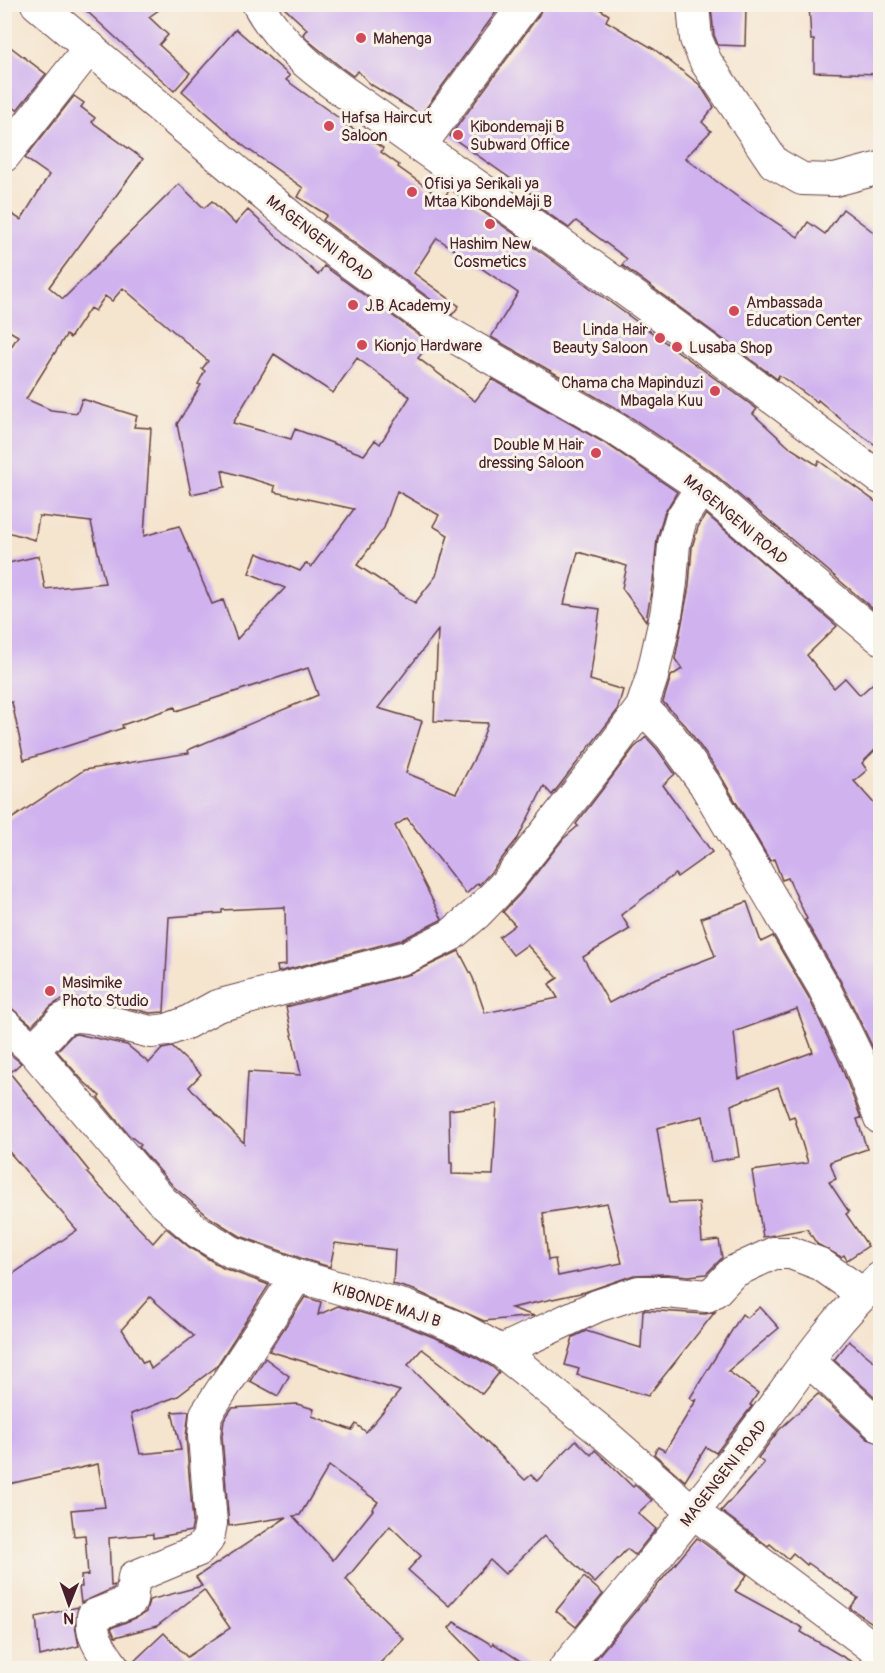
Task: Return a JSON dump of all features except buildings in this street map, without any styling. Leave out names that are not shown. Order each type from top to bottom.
[{"type":"street","name":"MAGENGENI ROAD","points":[[37,4],[311,234],[441,329],[489,359],[541,385],[617,430],[702,487],[880,638]]},
{"type":"street","points":[[258,4],[288,45],[309,66],[685,333],[880,478]]},
{"type":"street","points":[[420,146],[525,4]]},
{"type":"street","points":[[693,4],[696,39],[706,62],[774,163],[802,179],[813,180],[835,180],[880,168]]},
{"type":"street","points":[[4,156],[90,47]]},
{"type":"street","points":[[33,1050],[63,1019],[76,1016],[89,1017],[151,1032],[167,1030],[186,1023],[217,1006],[407,957],[451,936],[506,883],[642,707],[652,677],[666,615],[674,544],[681,519],[702,487]]},
{"type":"street","points":[[642,707],[671,737],[704,783],[824,988],[857,1056],[880,1118]]},
{"type":"street","name":"KIBONDE MAJI B","points":[[4,1024],[33,1050],[168,1207],[198,1232],[232,1252],[297,1275],[407,1307],[461,1329],[501,1351],[603,1433],[693,1512],[880,1653]]},
{"type":"street","points":[[501,1351],[597,1306],[639,1292],[706,1296],[716,1290],[733,1272],[774,1253],[791,1253],[872,1286]]},
{"type":"street","points":[[114,1668],[97,1643],[93,1633],[93,1616],[131,1602],[134,1577],[199,1550],[208,1539],[211,1523],[204,1436],[206,1414],[297,1275]]},
{"type":"street","name":"MAGENGENI ROAD","points":[[565,1668],[693,1512],[809,1361],[872,1286]]},
{"type":"street","points":[[809,1361],[880,1426]]},
{"type":"place","name":"Mahenga","points":[[361,38]]},
{"type":"place","name":"Hafsa Haircut Saloon","points":[[329,126]]},
{"type":"place","name":"Kibondemaji B Subward Office","points":[[458,135]]},
{"type":"place","name":"Ofisi ya Serikali ya Mtaa KibondeMaji B","points":[[412,192]]},
{"type":"place","name":"Hashim New Cosmetics","points":[[490,224]]},
{"type":"place","name":"J.B Academy","points":[[353,305]]},
{"type":"place","name":"Ambassada Education Center","points":[[734,311]]},
{"type":"place","name":"Linda Hair Beauty Saloon","points":[[660,338]]},
{"type":"place","name":"Kionjo Hardware","points":[[362,345]]},
{"type":"place","name":"Lusaba Shop","points":[[677,347]]},
{"type":"place","name":"Chama cha Mapinduzi Mbagala Kuu","points":[[715,391]]},
{"type":"place","name":"Double M Hair dressing Saloon","points":[[596,453]]},
{"type":"place","name":"Masimike Photo Studio","points":[[50,991]]}]
